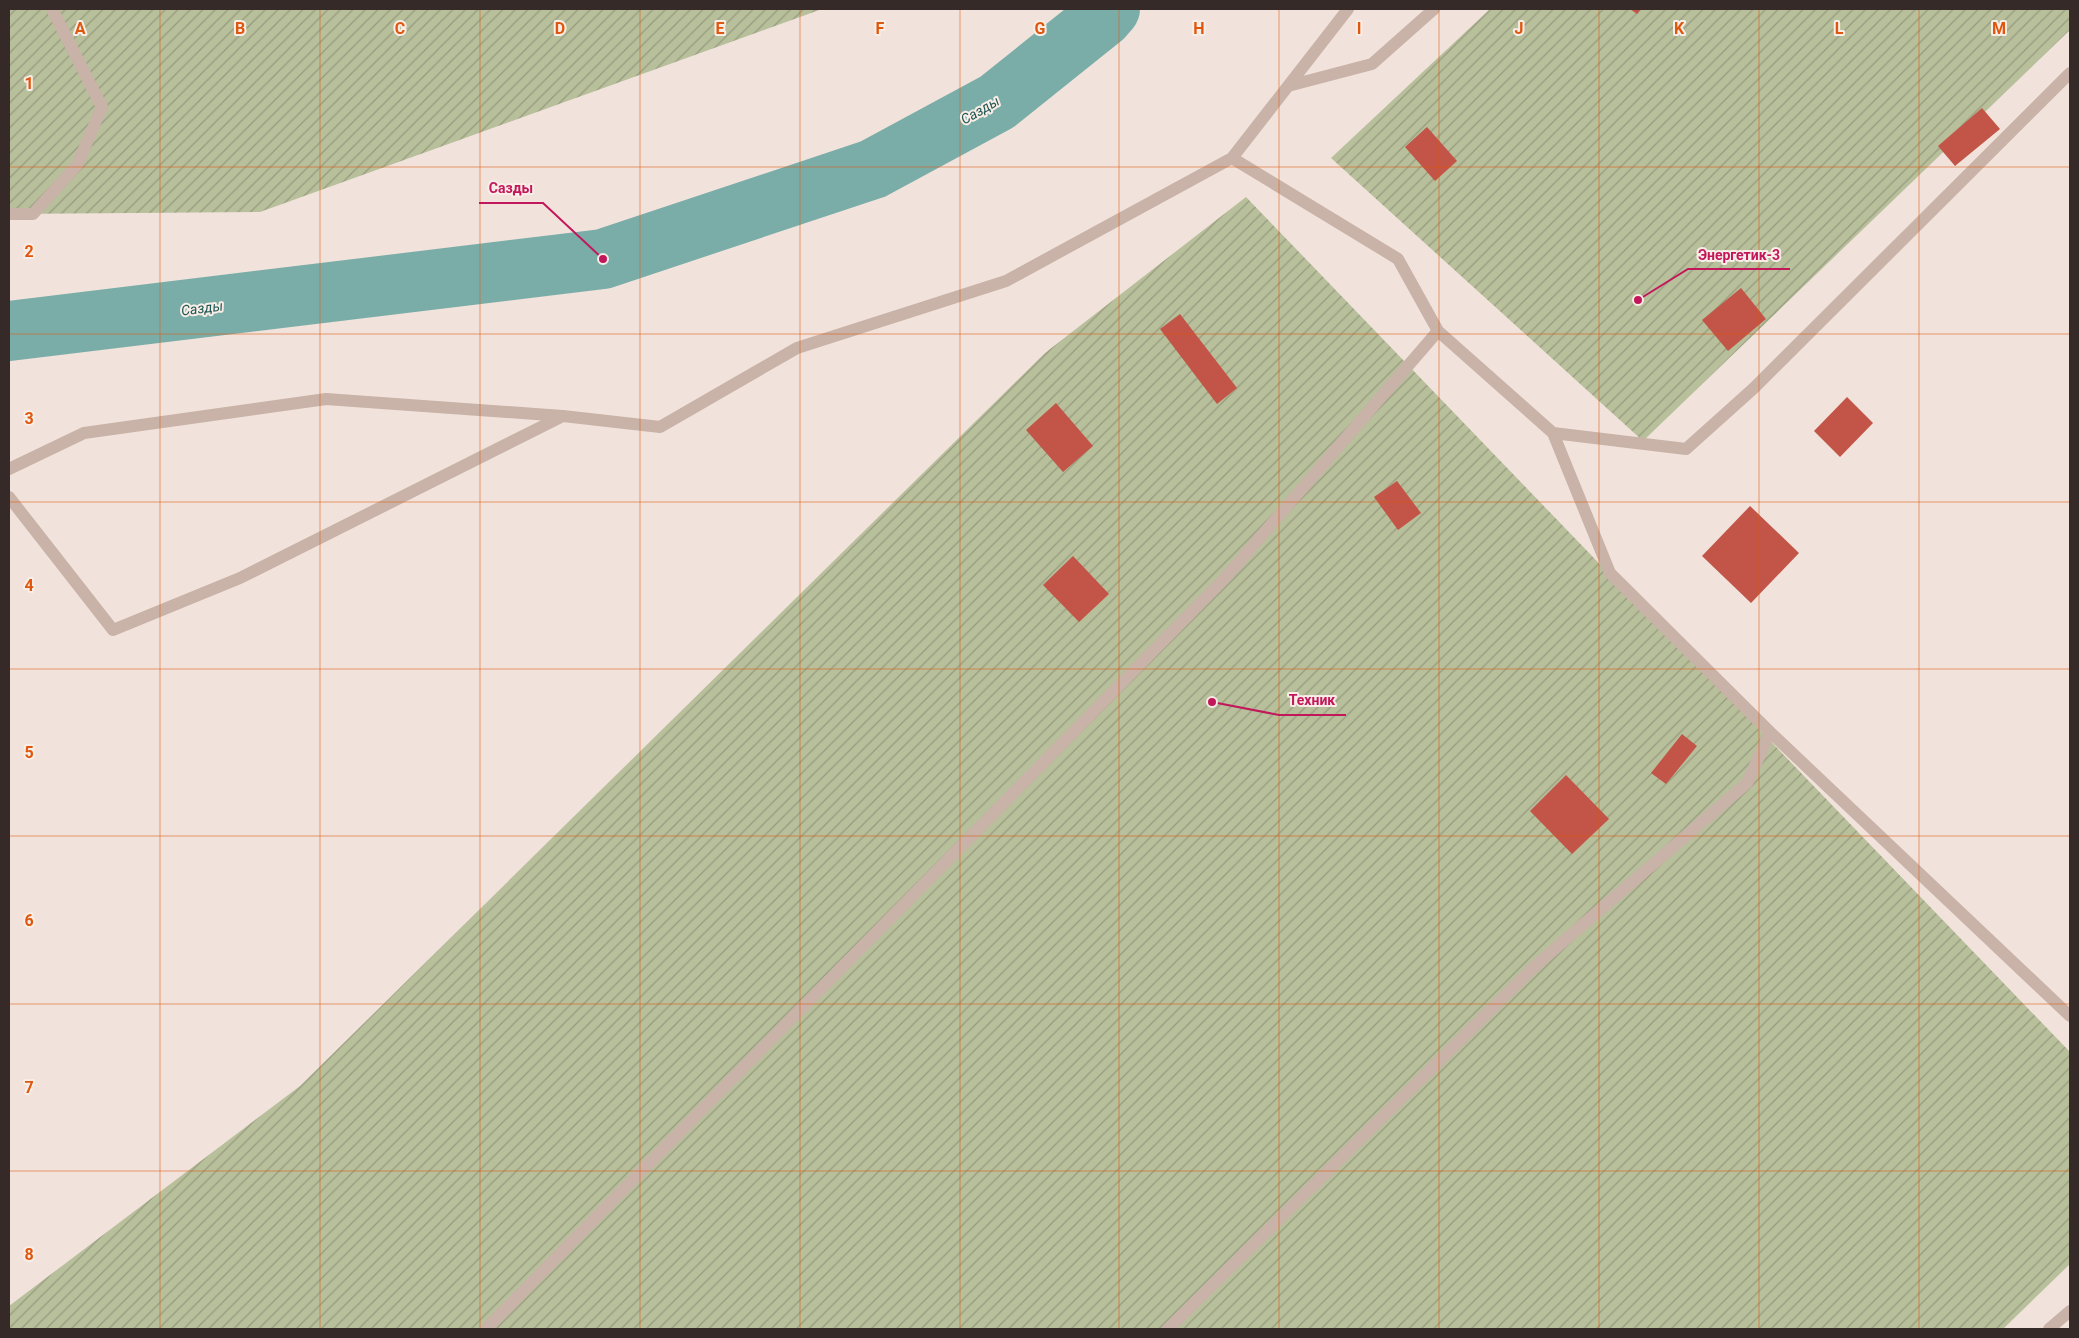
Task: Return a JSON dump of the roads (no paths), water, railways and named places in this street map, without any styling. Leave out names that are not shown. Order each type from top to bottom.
[{"type":"lane","points":[[9,214],[33,214],[77,165],[102,107],[52,9]]},
{"type":"lane","points":[[9,469],[84,432],[326,399],[563,416],[660,427],[797,348],[1006,281],[1232,158],[1348,9]]},
{"type":"lane","points":[[1288,86],[1372,64],[1434,9]]},
{"type":"lane","points":[[1553,432],[1686,449],[1754,388],[2070,73]]},
{"type":"lane","points":[[1232,158],[1398,258],[1438,332],[1553,432],[1610,573],[1770,732],[2070,1016]]},
{"type":"lane","points":[[486,1329],[1225,578],[1438,332]]},
{"type":"lane","points":[[9,497],[113,630],[240,578],[563,416]]},
{"type":"lane","points":[[1168,1329],[1535,966],[1747,783],[1770,732]]},
{"type":"lane","points":[[2049,1329],[2070,1310]]},
{"type":"waterway","name":"Сазды","points":[[9,331],[603,259],[873,169],[997,102],[1103,17],[1110,9]]},
{"type":"place","name":"Сазды","points":[[603,259]]},
{"type":"place","name":"Энергетик-3","points":[[1638,300]]},
{"type":"place","name":"Техник","points":[[1212,702]]}]
